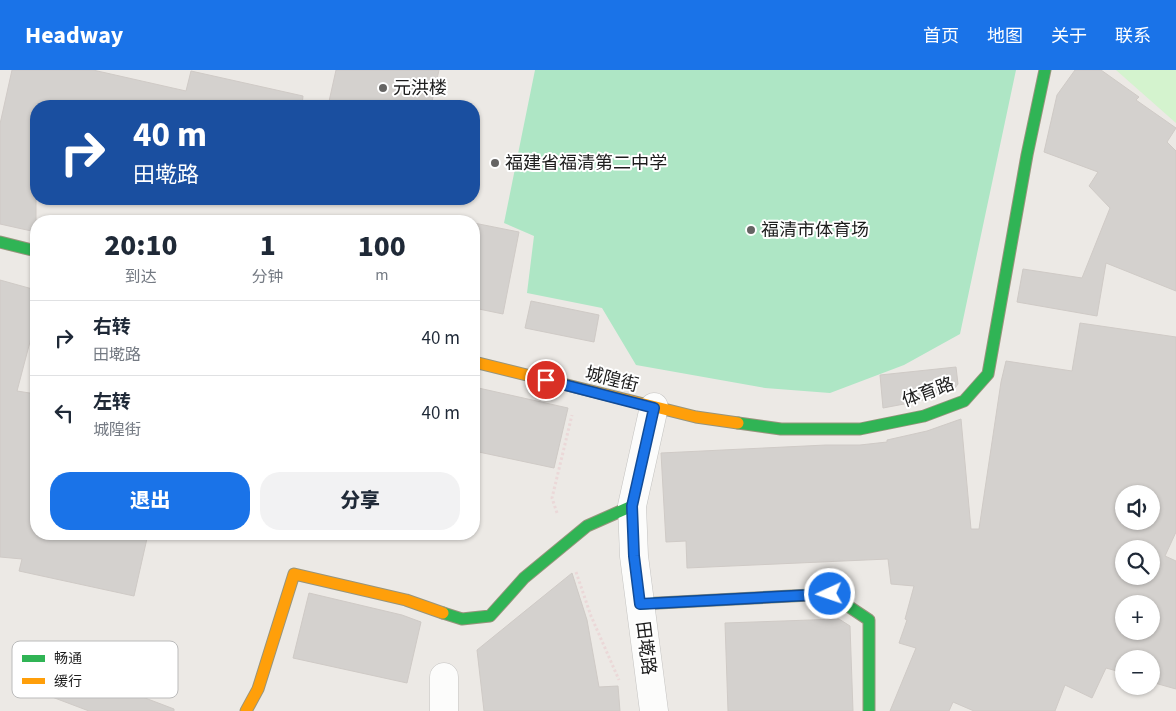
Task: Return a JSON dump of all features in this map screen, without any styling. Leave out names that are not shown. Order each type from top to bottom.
[{"type":"street","name":"体育路","points":[[654,408],[696,417],[781,429],[860,429],[924,416],[964,401],[988,374],[1027,155],[1045,70]]},
{"type":"street","points":[[0,242],[30,250]]},
{"type":"street","name":"城隍街","points":[[480,364],[654,408]]},
{"type":"street","name":"田墘路","points":[[654,408],[632,506],[634,556],[654,711]]},
{"type":"street","points":[[246,711],[258,689],[294,574],[406,600],[462,619],[490,616],[524,578],[587,526],[632,506]]},
{"type":"street","points":[[640,604],[830,594],[869,620],[869,711]]},
{"type":"street","points":[[444,677],[444,711]]},
{"type":"green space","name":"福清市体育场","points":[[535,70],[1016,70],[960,334],[904,365],[830,393],[765,388],[636,365],[602,308],[527,293],[534,236],[504,223]]},
{"type":"green space","points":[[1116,70],[1176,70],[1176,123]]},
{"type":"building","points":[[12,70],[93,70],[186,91],[191,71],[303,96],[303,100],[30,100],[30,205],[36,205],[36,215],[30,215],[30,231],[0,224],[0,124]]},
{"type":"building","name":"元洪楼","points":[[336,70],[439,70],[432,100],[329,100]]},
{"type":"building","points":[[1075,70],[1101,70],[1139,97],[1136,100],[1176,128],[1167,142],[1176,151],[1176,291],[1106,263],[1097,316],[1017,302],[1023,269],[1082,278],[1110,208],[1089,186],[1098,172],[1044,152],[1057,95]]},
{"type":"building","points":[[480,224],[519,232],[503,314],[480,309]]},
{"type":"building","points":[[0,280],[30,288],[30,342],[17,391],[30,393],[30,540],[147,540],[134,596],[19,571],[22,559],[0,557]]},
{"type":"building","points":[[531,301],[599,315],[594,342],[525,328]]},
{"type":"building","points":[[1080,323],[1176,337],[1176,532],[1165,556],[1176,561],[1176,689],[1160,685],[1160,650],[1115,650],[1115,670],[1106,668],[1092,698],[1065,685],[1055,711],[974,711],[953,702],[949,711],[890,711],[916,648],[899,643],[907,620],[905,619],[914,586],[891,584],[888,559],[687,568],[686,541],[666,542],[661,453],[860,445],[887,442],[887,440],[927,431],[961,419],[971,529],[979,529],[1001,382],[1006,361],[1072,371]]},
{"type":"building","points":[[956,367],[958,384],[955,388],[920,401],[883,408],[880,375]]},
{"type":"building","points":[[480,388],[568,408],[554,468],[480,452]]},
{"type":"building","points":[[572,573],[587,620],[599,687],[618,686],[620,711],[484,711],[477,650]]},
{"type":"building","points":[[309,593],[402,615],[421,622],[407,683],[293,658]]},
{"type":"building","points":[[839,619],[850,626],[853,711],[728,711],[725,623]]},
{"type":"building","points":[[55,698],[145,698],[174,709],[174,711],[89,711]]},
{"type":"traffic: fast","points":[[738,423],[781,429],[860,429],[924,416],[964,401],[988,374],[1027,155],[1045,70]]},
{"type":"traffic: fast","points":[[0,242],[30,250]]},
{"type":"traffic: fast","points":[[443,613],[462,619],[490,616],[524,578],[587,526],[632,506]]},
{"type":"traffic: fast","points":[[640,604],[830,594],[869,620],[869,711]]},
{"type":"traffic: slow","points":[[480,363],[696,417],[738,423]]},
{"type":"traffic: slow","points":[[246,711],[258,689],[294,574],[406,600],[443,613]]},
{"type":"place","name":"元洪楼","points":[[383,88]]},
{"type":"place","name":"福建省福清第二中学","points":[[495,163]]},
{"type":"place","name":"福清市体育场","points":[[751,230]]},
{"type":"route","points":[[546,380],[654,408],[632,506],[634,556],[640,604],[830,594]]}]
